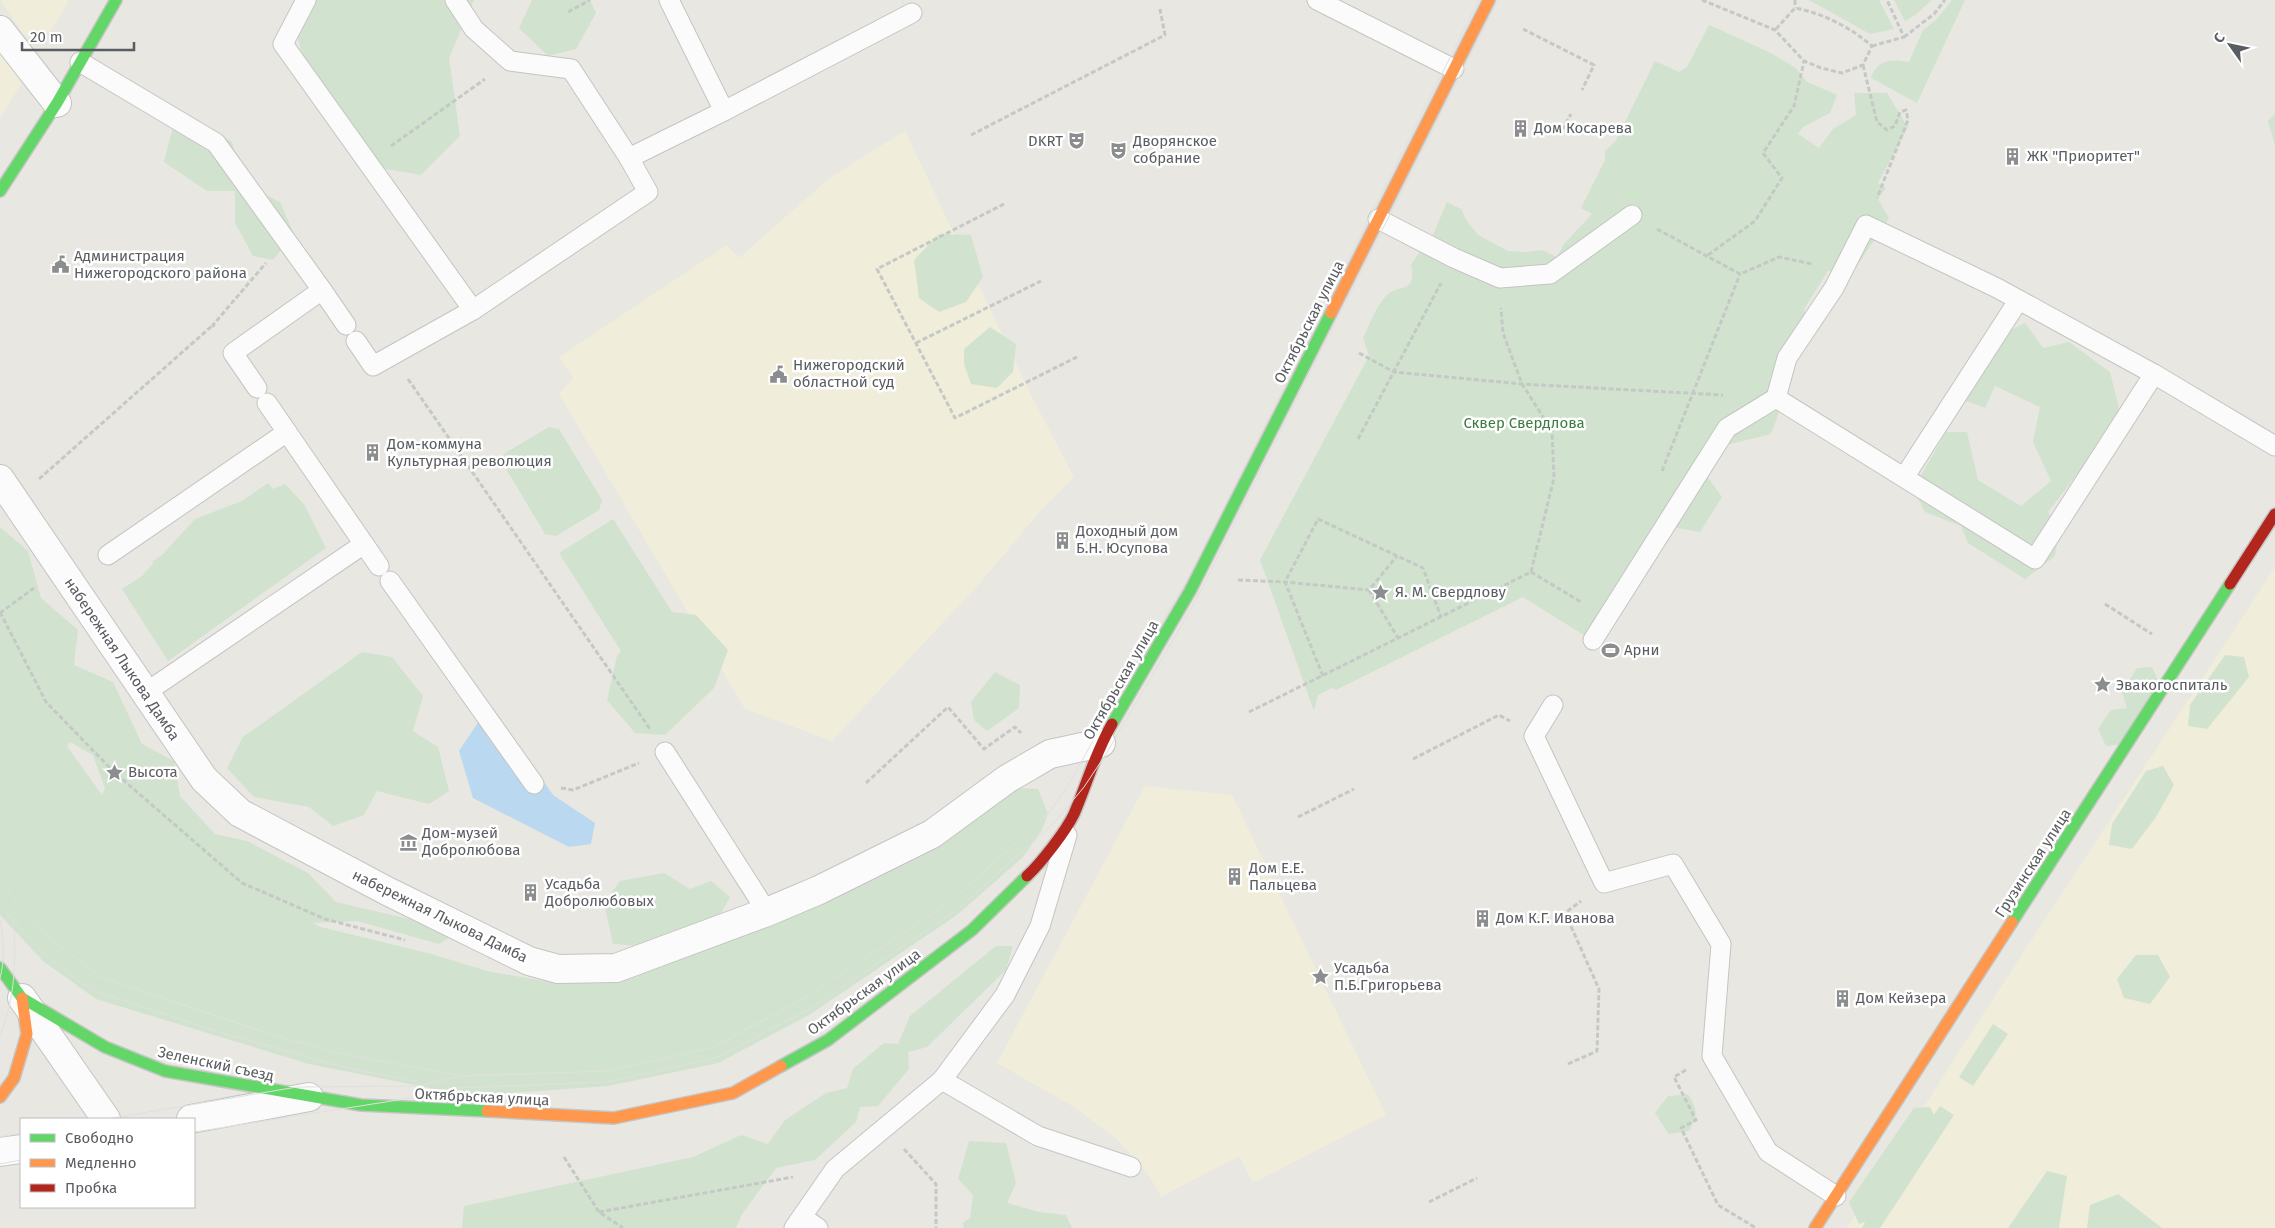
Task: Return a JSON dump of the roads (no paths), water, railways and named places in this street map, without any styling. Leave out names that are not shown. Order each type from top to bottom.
[{"type":"street","points":[[0,191],[57,103],[116,0]]},
{"type":"street","name":"Октябрьская улица","points":[[309,1098],[361,1105],[614,1118],[733,1093],[828,1040],[972,930],[1036,868],[1073,816],[1101,743],[1190,591],[1488,0]]},
{"type":"street","points":[[0,30],[57,103]]},
{"type":"street","name":"набережная Лыкова Дамба","points":[[0,479],[204,779],[240,813],[387,891],[529,961],[558,969],[616,968],[767,912],[820,890],[932,834],[1006,779],[1050,754],[1101,743]]},
{"type":"street","name":"Грузинская улица","points":[[1815,1228],[2275,514]]},
{"type":"street","name":"Зеленский съезд","points":[[0,968],[22,998],[104,1047],[165,1071],[309,1098]]},
{"type":"street","points":[[0,1097],[14,1078],[27,1034],[22,998]]},
{"type":"street","points":[[22,998],[105,1118]]},
{"type":"street","points":[[195,1118],[309,1098]]},
{"type":"street","points":[[0,1152],[20,1149]]},
{"type":"lane","points":[[306,0],[283,44],[474,310]]},
{"type":"lane","points":[[80,62],[216,143],[286,239],[374,366],[474,310],[648,192],[629,158],[571,69],[510,61],[474,29],[455,0]]},
{"type":"lane","points":[[669,0],[724,111]]},
{"type":"lane","points":[[1317,0],[1454,69]]},
{"type":"lane","points":[[629,158],[912,13]]},
{"type":"lane","points":[[1378,218],[1454,258],[1500,278],[1550,274],[1632,215]]},
{"type":"lane","points":[[1593,640],[1727,428],[1776,398],[1787,358],[1839,279],[1866,225],[1997,288],[2154,374],[2275,446]]},
{"type":"lane","points":[[322,290],[233,353],[384,574],[534,784]]},
{"type":"lane","points":[[1905,476],[2018,301]]},
{"type":"lane","points":[[1776,398],[1905,476],[2035,559],[2154,374]]},
{"type":"lane","points":[[108,555],[287,432]]},
{"type":"lane","points":[[145,693],[364,544]]},
{"type":"lane","points":[[1553,706],[1534,736],[1604,883],[1673,864],[1721,944],[1712,1056],[1768,1152],[1836,1196]]},
{"type":"lane","points":[[666,752],[767,912]]},
{"type":"lane","points":[[818,1228],[798,1223],[835,1169],[884,1126],[942,1080],[1010,986],[1040,926],[1049,889],[1073,816]]},
{"type":"lane","points":[[942,1080],[1038,1136],[1131,1167]]},
{"type":"water","points":[[481,718],[505,726],[553,795],[595,823],[591,844],[569,847],[473,798],[459,751]]},
{"type":"tram line","points":[[902,0],[905,6]]},
{"type":"tram line","points":[[113,1118],[297,1087],[419,1086],[461,1076],[608,1071],[711,1048],[803,999],[949,903],[1048,814],[1069,784],[1120,692],[1186,582],[1479,0]]},
{"type":"tram line","points":[[195,1132],[430,1095],[456,1088],[607,1082],[715,1058],[808,1010],[957,910],[1055,822],[1084,787],[1106,754],[1195,602],[1498,0]]},
{"type":"tram line","points":[[0,883],[52,940],[101,977],[264,1032],[338,1053],[456,1075]]},
{"type":"tram line","points":[[0,906],[43,953],[81,983],[101,993],[219,1032],[347,1068],[417,1081]]},
{"type":"tram line","points":[[0,1035],[9,1008],[14,978],[15,948],[13,919]]},
{"type":"tram line","points":[[0,920],[3,949],[3,964],[0,978]]},
{"type":"tram line","points":[[0,1137],[20,1133]]},
{"type":"tram line","points":[[0,1164],[20,1160]]},
{"type":"place","name":"Дом Косарева","points":[[1520,128]]},
{"type":"place","name":"DKRT","points":[[1077,141]]},
{"type":"place","name":"Дворянское собрание","points":[[1119,150]]},
{"type":"place","name":"ЖК \"Приоритет\"","points":[[2013,156]]},
{"type":"place","name":"Администрация Нижегородского района","points":[[60,265]]},
{"type":"place","name":"Нижегородский областной суд","points":[[779,374]]},
{"type":"place","name":"Дом-коммуна Культурная революция","points":[[373,453]]},
{"type":"place","name":"Доходный дом Б.Н. Юсупова","points":[[1062,540]]},
{"type":"place","name":"Я. М. Свердлову","points":[[1381,592]]},
{"type":"place","name":"Арни","points":[[1610,650]]},
{"type":"place","name":"Эвакогоспиталь","points":[[2102,685]]},
{"type":"place","name":"Высота","points":[[114,772]]},
{"type":"place","name":"Дом-музей Добролюбова","points":[[408,842]]},
{"type":"place","name":"Дом Е.Е. Пальцева","points":[[1235,877]]},
{"type":"place","name":"Усадьба Добролюбовых","points":[[531,893]]},
{"type":"place","name":"Дом К.Г. Иванова","points":[[1482,918]]},
{"type":"place","name":"Усадьба П.Б.Григорьева","points":[[1320,977]]},
{"type":"place","name":"Дом Кейзера","points":[[1842,998]]},
{"type":"park label","name":"Сквер Свердлова","points":[[1524,423]]}]
